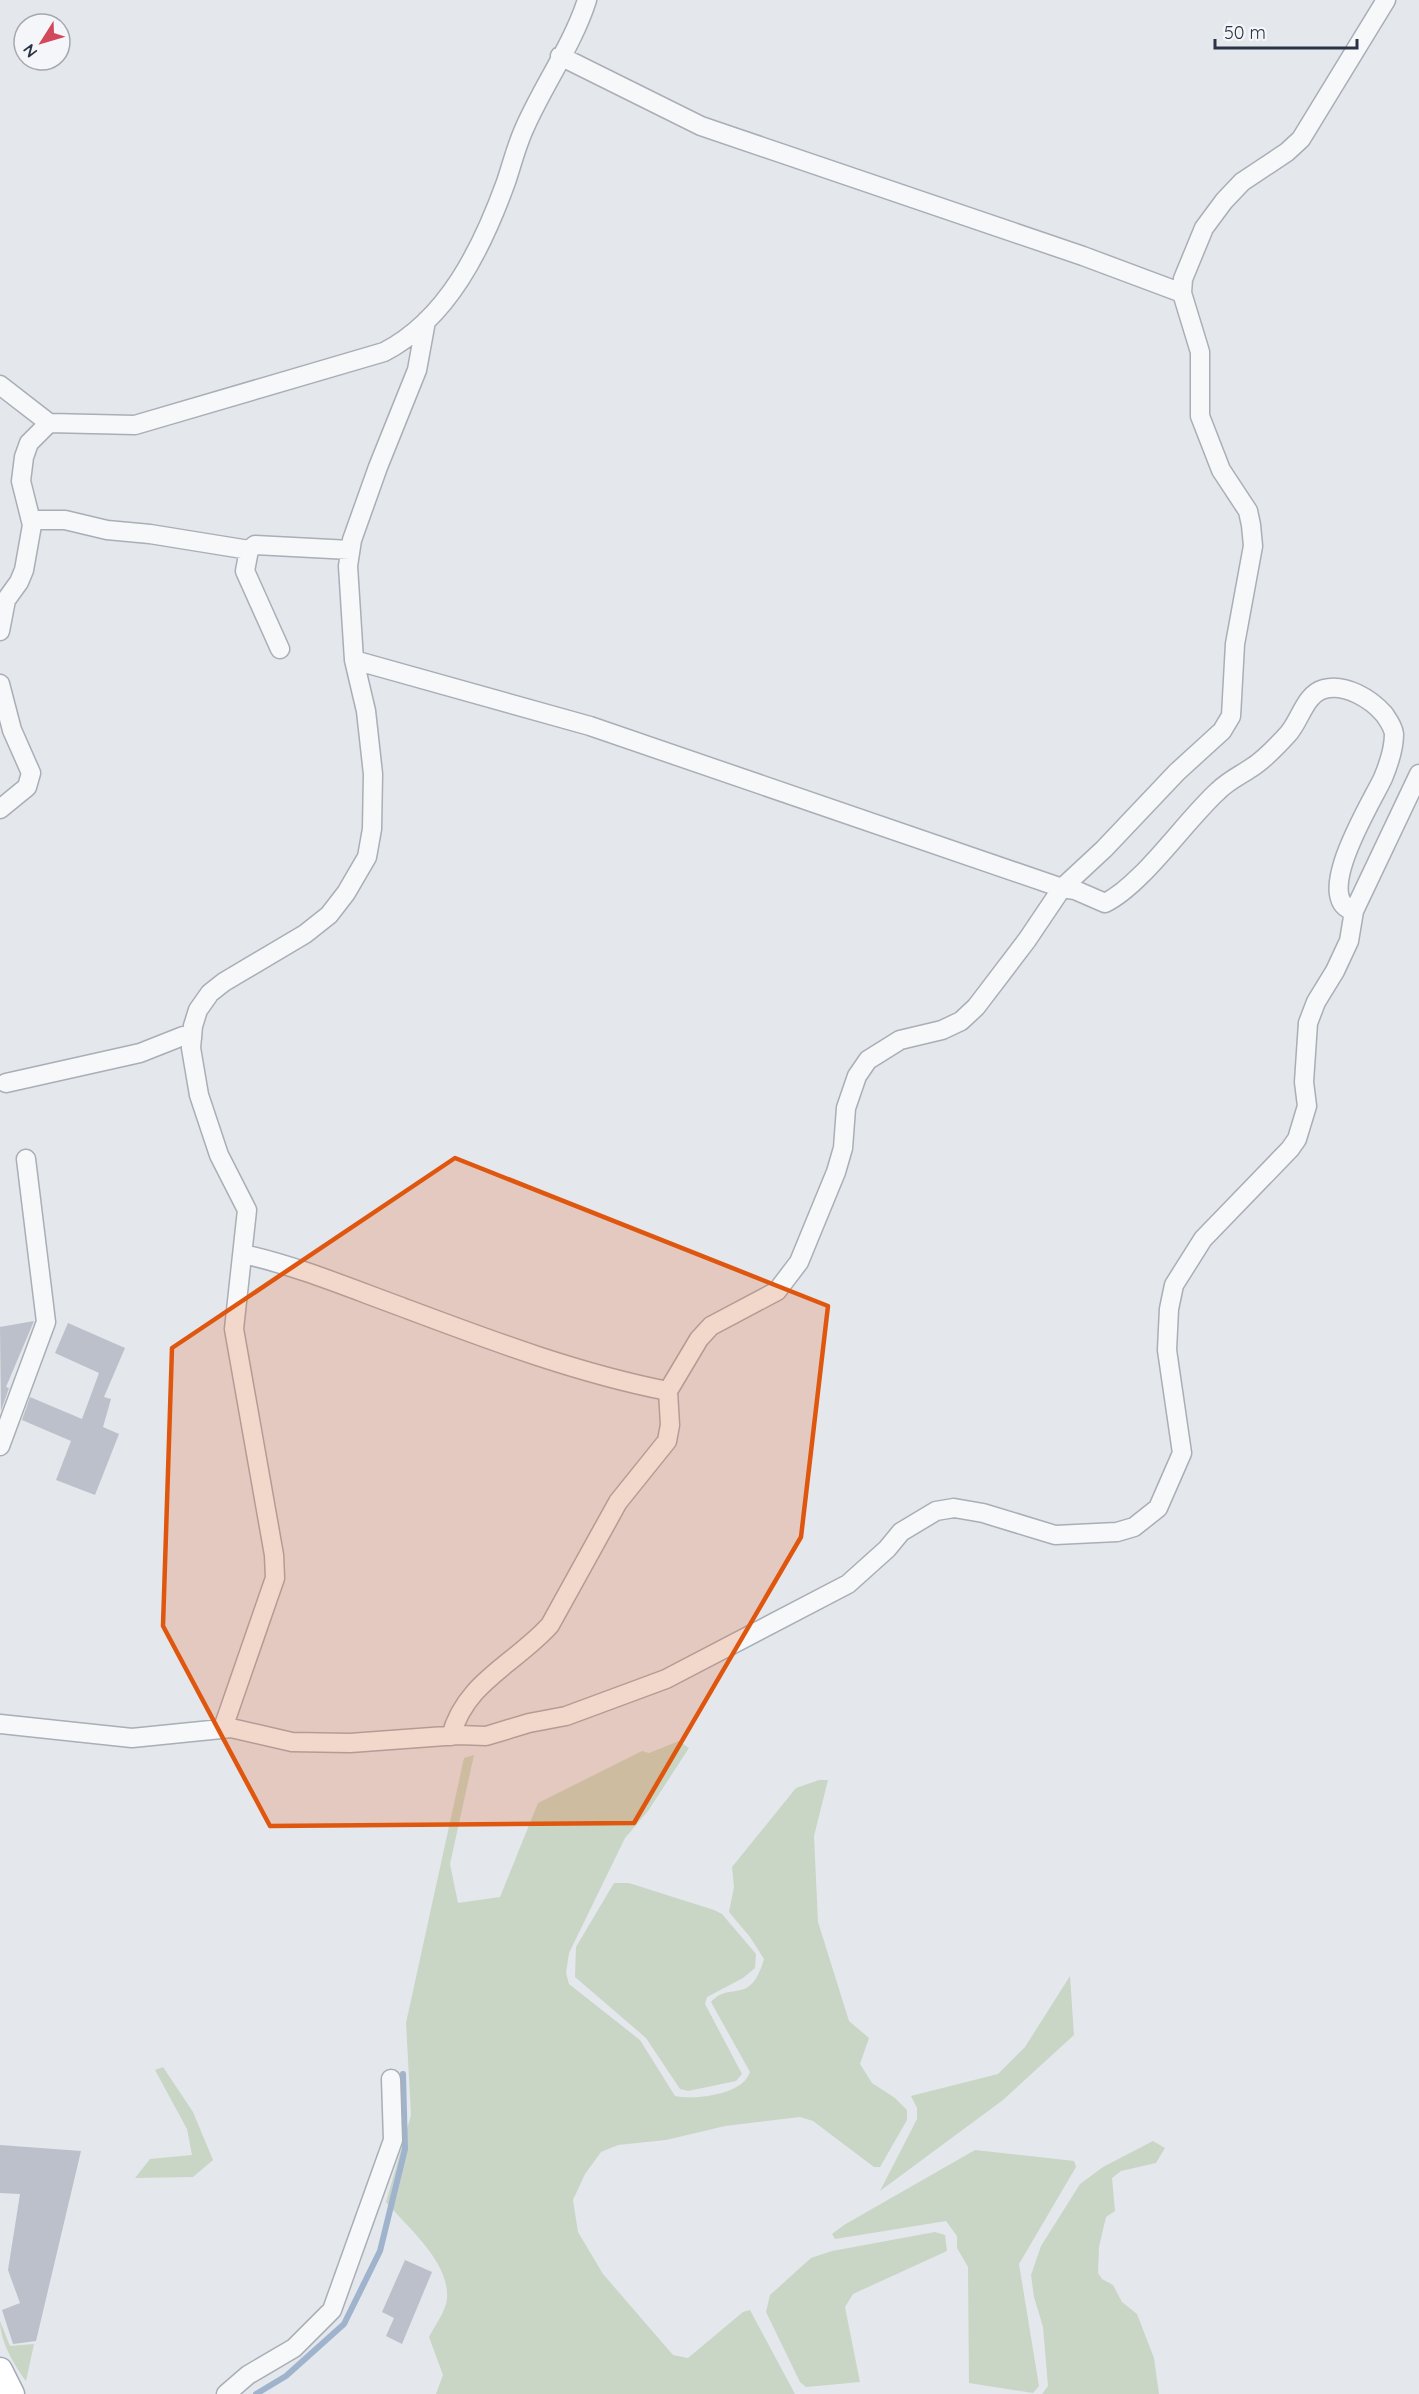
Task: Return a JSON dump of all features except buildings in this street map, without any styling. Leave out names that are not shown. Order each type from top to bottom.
[{"type":"main road","points":[[0,2370],[12,2394]]},
{"type":"street","points":[[0,385],[49,423],[135,425],[237,393],[384,352],[406,340],[448,297],[480,244],[524,130],[587,0]]},
{"type":"street","points":[[451,1736],[458,1713],[471,1694],[536,1641],[562,1607],[618,1502],[667,1441],[670,1425],[668,1392],[699,1339],[711,1326],[777,1291],[799,1262],[836,1172],[843,1148],[846,1108],[857,1076],[868,1060],[900,1040],[942,1030],[961,1021],[1008,965],[1062,888],[1104,849],[1177,772],[1222,731],[1231,716],[1236,644],[1253,546],[1251,525],[1248,511],[1221,470],[1200,416],[1200,352],[1182,293],[1183,279],[1204,228],[1242,182],[1287,152],[1301,139],[1386,0]]},
{"type":"street","points":[[560,56],[701,126],[1083,256],[1182,293]]},
{"type":"street","points":[[223,1728],[275,1578],[270,1525],[234,1329],[247,1210],[219,1155],[199,1095],[191,1048],[192,1038],[198,1011],[210,993],[224,982],[305,934],[329,915],[346,893],[367,857],[372,829],[372,774],[366,711],[354,660],[348,566],[350,550],[378,467],[417,370],[426,321]]},
{"type":"street","points":[[0,631],[6,600],[19,582],[24,570],[32,520],[21,481],[24,457],[29,443],[49,423]]},
{"type":"street","points":[[32,520],[65,520],[107,530],[150,534],[249,550]]},
{"type":"street","points":[[280,650],[245,571],[249,550],[255,545],[350,550]]},
{"type":"street","points":[[354,660],[590,726],[1062,888],[1075,890],[1105,903],[1113,899],[1217,792],[1234,777],[1253,767],[1289,733],[1314,694],[1324,688],[1360,694],[1376,706],[1390,722],[1394,732],[1384,776],[1343,858],[1339,895],[1346,907],[1354,911]]},
{"type":"street","points":[[0,684],[12,730],[31,773],[27,788],[0,809]]},
{"type":"street","points":[[0,1724],[132,1738],[223,1728],[259,1732],[292,1742],[350,1743],[486,1736],[530,1723],[566,1716],[666,1679],[848,1584],[887,1549],[901,1532],[936,1511],[954,1508],[983,1514],[1044,1533],[1076,1536],[1117,1532],[1148,1518],[1158,1508],[1182,1453],[1167,1350],[1169,1309],[1174,1285],[1203,1239],[1290,1149],[1297,1138],[1307,1106],[1304,1082],[1308,1023],[1316,1002],[1335,971],[1348,941],[1354,911],[1419,774]]},
{"type":"street","points":[[6,1083],[140,1053],[183,1036],[192,1038]]},
{"type":"street","points":[[0,1446],[46,1322],[26,1159]]},
{"type":"street","points":[[243,1254],[284,1263],[481,1336],[616,1381],[668,1392]]},
{"type":"street","points":[[226,2394],[248,2375],[294,2348],[332,2310],[393,2140],[391,2079]]},
{"type":"highlighted area","points":[[455,1158],[828,1306],[801,1537],[634,1823],[270,1826],[163,1626],[172,1348]]},
{"type":"green space","points":[[679,1741],[689,1748],[648,1811],[625,1838],[569,1953],[566,1973],[569,1984],[640,2040],[675,2096],[694,2097],[717,2094],[728,2091],[746,2080],[750,2072],[711,2002],[718,1996],[746,1988],[753,1983],[764,1959],[750,1937],[729,1912],[734,1887],[732,1867],[796,1788],[819,1780],[828,1780],[814,1836],[818,1922],[849,2021],[869,2038],[860,2064],[872,2083],[895,2098],[907,2110],[907,2120],[880,2167],[874,2167],[813,2121],[800,2117],[725,2126],[666,2140],[618,2145],[601,2152],[585,2174],[573,2200],[578,2232],[603,2274],[673,2355],[688,2358],[743,2312],[750,2310],[795,2394],[436,2394],[443,2375],[429,2337],[446,2304],[446,2285],[442,2272],[426,2246],[386,2202],[411,2115],[406,2023],[464,1758],[474,1755],[450,1864],[458,1903],[500,1897],[538,1803],[642,1751],[649,1753]]},
{"type":"green space","points":[[614,1883],[629,1883],[722,1914],[756,1954],[755,1968],[743,1978],[707,1997],[705,2004],[742,2074],[736,2081],[688,2091],[680,2089],[646,2038],[575,1977],[576,1947]]},
{"type":"green space","points":[[1070,1976],[1074,2035],[1003,2100],[880,2191],[917,2119],[917,2108],[911,2096],[998,2074],[1025,2047]]},
{"type":"green space","points":[[163,2067],[193,2112],[213,2160],[193,2177],[135,2178],[150,2159],[192,2155],[187,2129],[155,2070]]},
{"type":"green space","points":[[1153,2141],[1165,2148],[1156,2163],[1121,2171],[1112,2178],[1115,2211],[1106,2217],[1099,2247],[1098,2273],[1102,2279],[1113,2285],[1122,2302],[1137,2314],[1154,2358],[1159,2394],[1042,2394],[1048,2386],[1043,2327],[1034,2297],[1031,2275],[1041,2246],[1080,2184],[1103,2167]]},
{"type":"green space","points":[[975,2150],[1074,2161],[1076,2167],[1019,2264],[1039,2386],[1033,2393],[969,2383],[968,2267],[957,2248],[957,2236],[946,2221],[835,2239],[832,2234]]},
{"type":"green space","points":[[935,2232],[945,2235],[947,2251],[853,2294],[845,2307],[860,2382],[806,2387],[800,2382],[766,2312],[770,2295],[811,2258],[832,2251]]},
{"type":"green space","points":[[0,2321],[10,2346],[34,2344],[26,2381],[8,2352],[2,2337]]},
{"type":"waterway","points":[[256,2394],[286,2376],[344,2324],[380,2251],[405,2149],[403,2074]]}]
